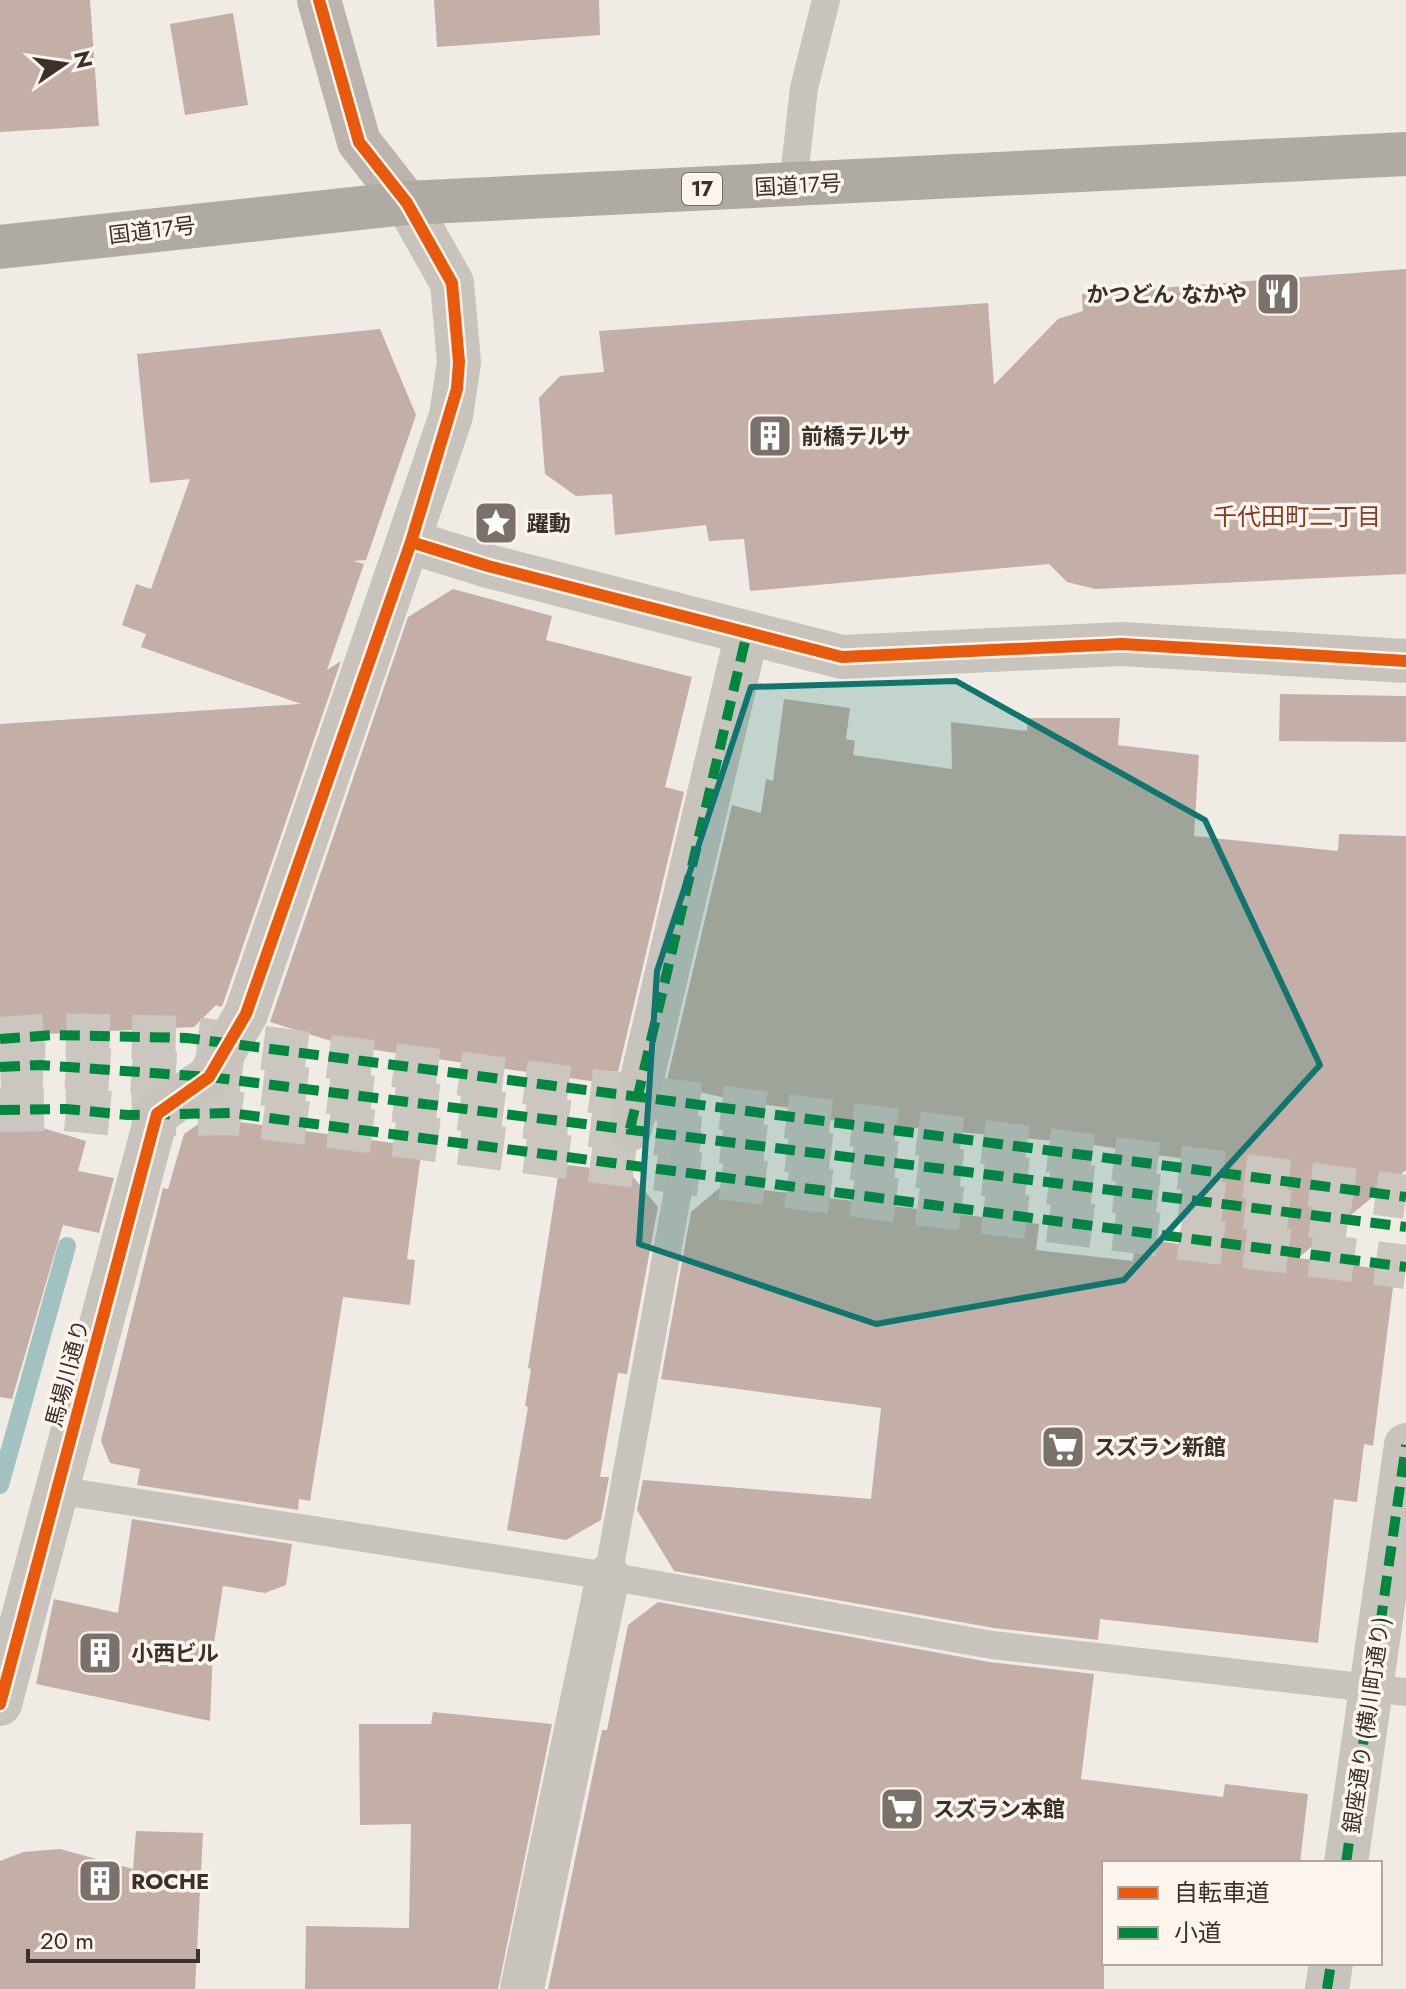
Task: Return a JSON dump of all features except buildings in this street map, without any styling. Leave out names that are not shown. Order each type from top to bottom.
[{"type":"highway","name":"国道17号","points":[[0,247],[407,203],[1406,154]]},
{"type":"street","points":[[319,0],[359,142],[407,203],[452,283],[459,362],[451,416],[411,542],[488,566],[842,657],[1122,644],[1406,661]]},
{"type":"street","name":"馬場川通り","points":[[0,1704],[157,1114],[209,1077],[246,1014],[411,542]]},
{"type":"street","points":[[630,1129],[747,633]]},
{"type":"street","name":"銀座通り (横川町通り)","points":[[1346,1861],[1389,1690],[1406,1445]]},
{"type":"street","points":[[522,1989],[608,1576]]},
{"type":"street","points":[[1327,1989],[1331,1965]]},
{"type":"lane","points":[[793,185],[804,88],[826,0]]},
{"type":"lane","points":[[608,1576],[688,1136]]},
{"type":"lane","points":[[56,1490],[608,1576],[992,1645],[1389,1690]]},
{"type":"highlighted area","points":[[956,681],[1205,820],[1320,1065],[1124,1280],[876,1324],[639,1244],[657,971],[751,687]]},
{"type":"waterway","points":[[0,1485],[67,1246]]},
{"type":"tunnel","points":[[0,1039],[52,1035],[187,1038],[1406,1197]]},
{"type":"tunnel","points":[[0,1067],[40,1065],[209,1077],[1348,1220]]},
{"type":"tunnel","points":[[0,1110],[66,1109],[128,1115],[231,1113],[1406,1267]]},
{"type":"marked path","points":[[630,1129],[747,633]]},
{"type":"marked path","points":[[0,1039],[52,1035],[187,1038],[1406,1197]]},
{"type":"marked path","points":[[0,1067],[40,1065],[209,1077],[1406,1227]]},
{"type":"marked path","points":[[0,1110],[66,1109],[128,1115],[231,1113],[1406,1267]]},
{"type":"marked path","points":[[1346,1861],[1406,1445]]},
{"type":"marked path","points":[[1327,1989],[1331,1965]]},
{"type":"cycle path","points":[[0,1704],[157,1114],[209,1077],[246,1014],[411,542],[457,389],[459,362],[452,283],[407,203],[359,142],[319,0]]},
{"type":"cycle path","points":[[411,542],[488,566],[842,657],[1122,644],[1406,661]]},
{"type":"place","name":"かつどん なかや","points":[[1278,294]]},
{"type":"place","name":"前橋テルサ","points":[[770,436]]},
{"type":"place","name":"躍動","points":[[496,523]]},
{"type":"place","name":"スズラン新館","points":[[1063,1447]]},
{"type":"place","name":"小西ビル","points":[[100,1653]]},
{"type":"place","name":"スズラン本館","points":[[902,1809]]},
{"type":"place","name":"ROCHE","points":[[100,1881]]},
{"type":"district","name":"千代田町二丁目","points":[[1297,517]]}]
